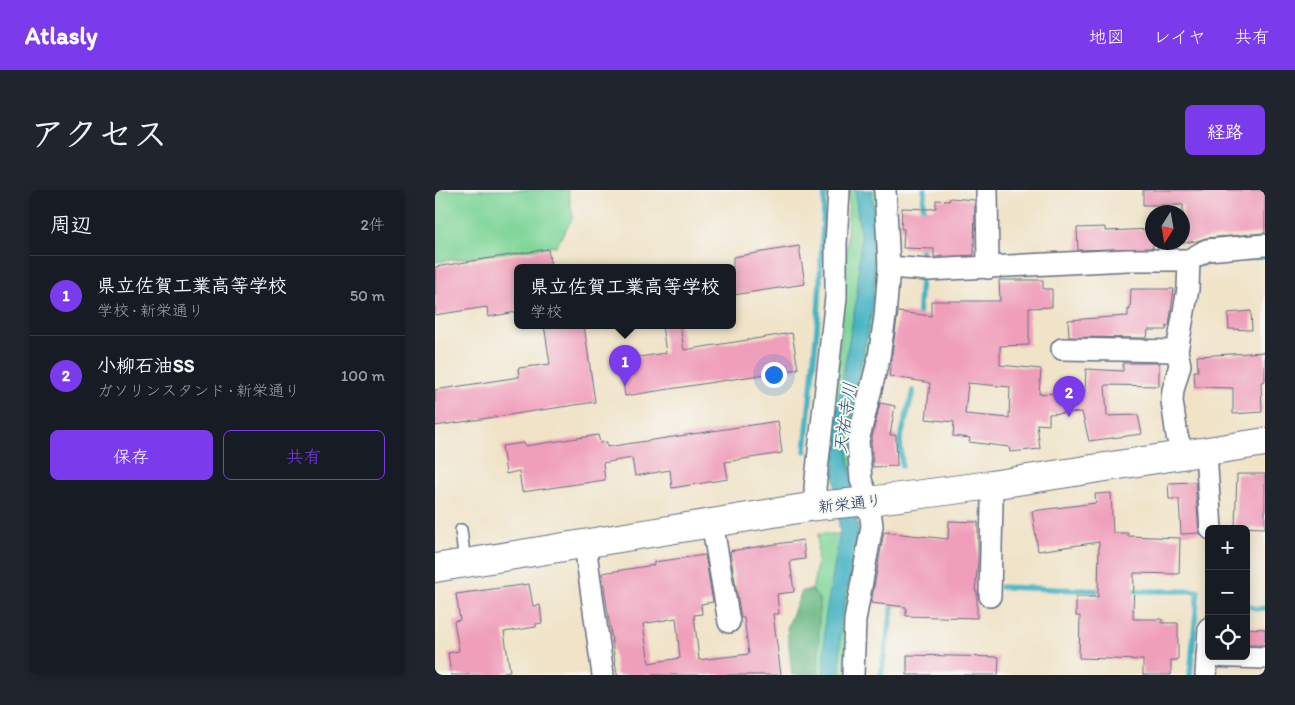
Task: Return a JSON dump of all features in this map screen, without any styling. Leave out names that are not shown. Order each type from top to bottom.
[{"type":"street","points":[[816,506],[815,488],[836,297],[839,190]]},
{"type":"street","points":[[853,675],[855,620],[872,526],[869,502],[861,480],[858,441],[879,357],[885,317],[889,267],[885,190]]},
{"type":"street","points":[[987,190],[988,268]]},
{"type":"street","points":[[889,267],[928,270],[1127,260],[1189,260],[1207,250],[1265,245]]},
{"type":"street","points":[[1189,260],[1188,289],[1177,351],[1180,365],[1172,401],[1177,436],[1195,454],[1210,525]]},
{"type":"street","points":[[1062,349],[1177,351]]},
{"type":"street","name":"新栄通り","points":[[435,568],[816,506],[869,502],[991,485],[1265,442]]},
{"type":"street","points":[[990,596],[991,485]]},
{"type":"street","points":[[712,522],[729,622]]},
{"type":"street","points":[[585,545],[603,675]]},
{"type":"street","points":[[1206,666],[1265,658]]},
{"type":"lane","points":[[461,530],[465,563]]},
{"type":"green space","points":[[435,190],[568,190],[573,217],[556,246],[435,262]]},
{"type":"green space","points":[[849,190],[855,190],[861,239],[856,302],[836,416],[834,476],[826,480],[845,292]]},
{"type":"green space","points":[[872,190],[881,190],[884,273],[851,475],[847,445],[852,406],[873,304],[875,242]]},
{"type":"green space","points":[[818,534],[840,534],[824,675],[818,675],[819,599],[812,590],[817,565]]},
{"type":"green space","points":[[859,537],[864,537],[846,675],[840,675],[840,621]]},
{"type":"green space","points":[[812,590],[819,599],[818,675],[792,675],[787,628],[802,591]]},
{"type":"water","name":"天祐寺川","points":[[855,190],[872,190],[875,242],[873,304],[852,406],[847,445],[859,537],[840,621],[840,675],[824,675],[825,619],[840,534],[834,476],[836,416],[856,302],[861,239]]},
{"type":"building","points":[[1143,190],[1265,190],[1265,233],[1206,238],[1190,242],[1190,205],[1143,205]]},
{"type":"building","points":[[950,198],[975,200],[974,255],[934,257],[934,249],[903,248],[904,229],[901,229],[902,208],[936,208],[936,200],[949,201]]},
{"type":"building","points":[[1105,227],[1105,231],[1145,229],[1145,248],[1078,250],[1077,228]]},
{"type":"building","points":[[799,246],[805,284],[736,295],[736,264],[733,264],[733,257]]},
{"type":"building","points":[[548,249],[550,264],[514,264],[514,313],[488,317],[487,307],[435,315],[435,267]]},
{"type":"building","points":[[999,280],[1043,280],[1043,289],[1052,289],[1052,307],[1029,308],[1029,345],[1000,346],[1000,365],[1041,369],[1039,394],[1085,392],[1086,369],[1123,371],[1123,363],[1159,363],[1159,386],[1105,385],[1107,416],[1138,415],[1142,434],[1089,441],[1082,412],[1049,414],[1049,425],[1037,424],[1040,449],[1010,452],[1009,447],[969,442],[970,438],[953,436],[954,422],[926,419],[930,383],[889,376],[898,312],[931,316],[931,301],[1000,301]],"holes":[[[968,383],[1010,387],[1009,418],[965,414]]]},
{"type":"building","points":[[1131,289],[1174,289],[1169,326],[1167,326],[1166,330],[1148,330],[1147,338],[1069,337],[1068,320],[1128,316]]},
{"type":"building","points":[[1251,311],[1252,330],[1229,329],[1228,313]]},
{"type":"building","points":[[545,329],[585,329],[595,402],[435,426],[435,390],[519,377],[518,368],[550,364]]},
{"type":"building","points":[[663,329],[681,329],[684,350],[792,333],[798,369],[625,396],[619,360],[666,353]]},
{"type":"building","points":[[1265,352],[1265,381],[1261,382],[1262,412],[1233,414],[1233,388],[1195,387],[1194,371],[1198,371],[1197,356]]},
{"type":"building","points":[[880,403],[895,406],[890,435],[896,435],[897,466],[873,467],[871,442]]},
{"type":"building","points":[[778,421],[782,453],[725,462],[728,479],[672,488],[670,470],[635,476],[632,458],[603,463],[605,480],[522,492],[519,471],[506,474],[502,446],[524,443],[525,446],[598,435],[600,443],[607,442],[607,447]]},
{"type":"building","points":[[1237,474],[1265,474],[1265,528],[1235,525]]},
{"type":"building","points":[[1195,482],[1199,533],[1181,534],[1179,499],[1169,499],[1168,483]]},
{"type":"building","points":[[1111,493],[1113,533],[1128,533],[1128,536],[1180,538],[1179,574],[1134,573],[1133,619],[1162,619],[1162,623],[1178,623],[1178,660],[1171,660],[1171,675],[1143,675],[1143,660],[1079,658],[1080,616],[1076,616],[1076,597],[1098,597],[1099,542],[1038,551],[1032,511],[1096,503],[1095,494]]},
{"type":"building","points":[[949,521],[978,522],[978,563],[975,591],[977,591],[977,618],[906,616],[906,607],[871,603],[884,532],[948,539]]},
{"type":"building","points":[[803,540],[805,559],[790,561],[794,592],[777,594],[779,614],[773,614],[781,675],[617,675],[602,573],[654,565],[654,562],[705,555],[713,602],[701,604],[702,614],[694,615],[699,660],[749,654],[744,618],[741,618],[730,551]],"holes":[[[676,618],[680,658],[649,663],[643,624]]]},
{"type":"building","points":[[529,584],[533,606],[540,605],[542,623],[536,624],[536,627],[504,632],[510,671],[504,672],[505,675],[451,675],[448,653],[459,651],[454,621],[460,620],[456,594]]},
{"type":"building","points":[[1250,628],[1265,629],[1265,645],[1250,645]]},
{"type":"building","points":[[907,655],[999,657],[998,675],[907,675]]},
{"type":"waterway","points":[[805,451],[818,317],[825,190]]},
{"type":"waterway","points":[[923,215],[924,190]]},
{"type":"waterway","points":[[921,262],[922,242]]},
{"type":"waterway","points":[[1200,264],[1222,259],[1265,257]]},
{"type":"waterway","points":[[918,322],[921,278]]},
{"type":"waterway","points":[[902,466],[900,440],[913,391]]},
{"type":"waterway","points":[[1001,587],[1106,591]]},
{"type":"waterway","points":[[1128,591],[1198,591],[1190,675]]},
{"type":"waterway","points":[[881,675],[894,598]]},
{"type":"waterway","points":[[1250,606],[1257,609],[1265,608]]},
{"type":"place","name":"県立佐賀工業高等学校","points":[[625,386]]},
{"type":"place","name":"小柳石油SS","points":[[1069,417]]}]
